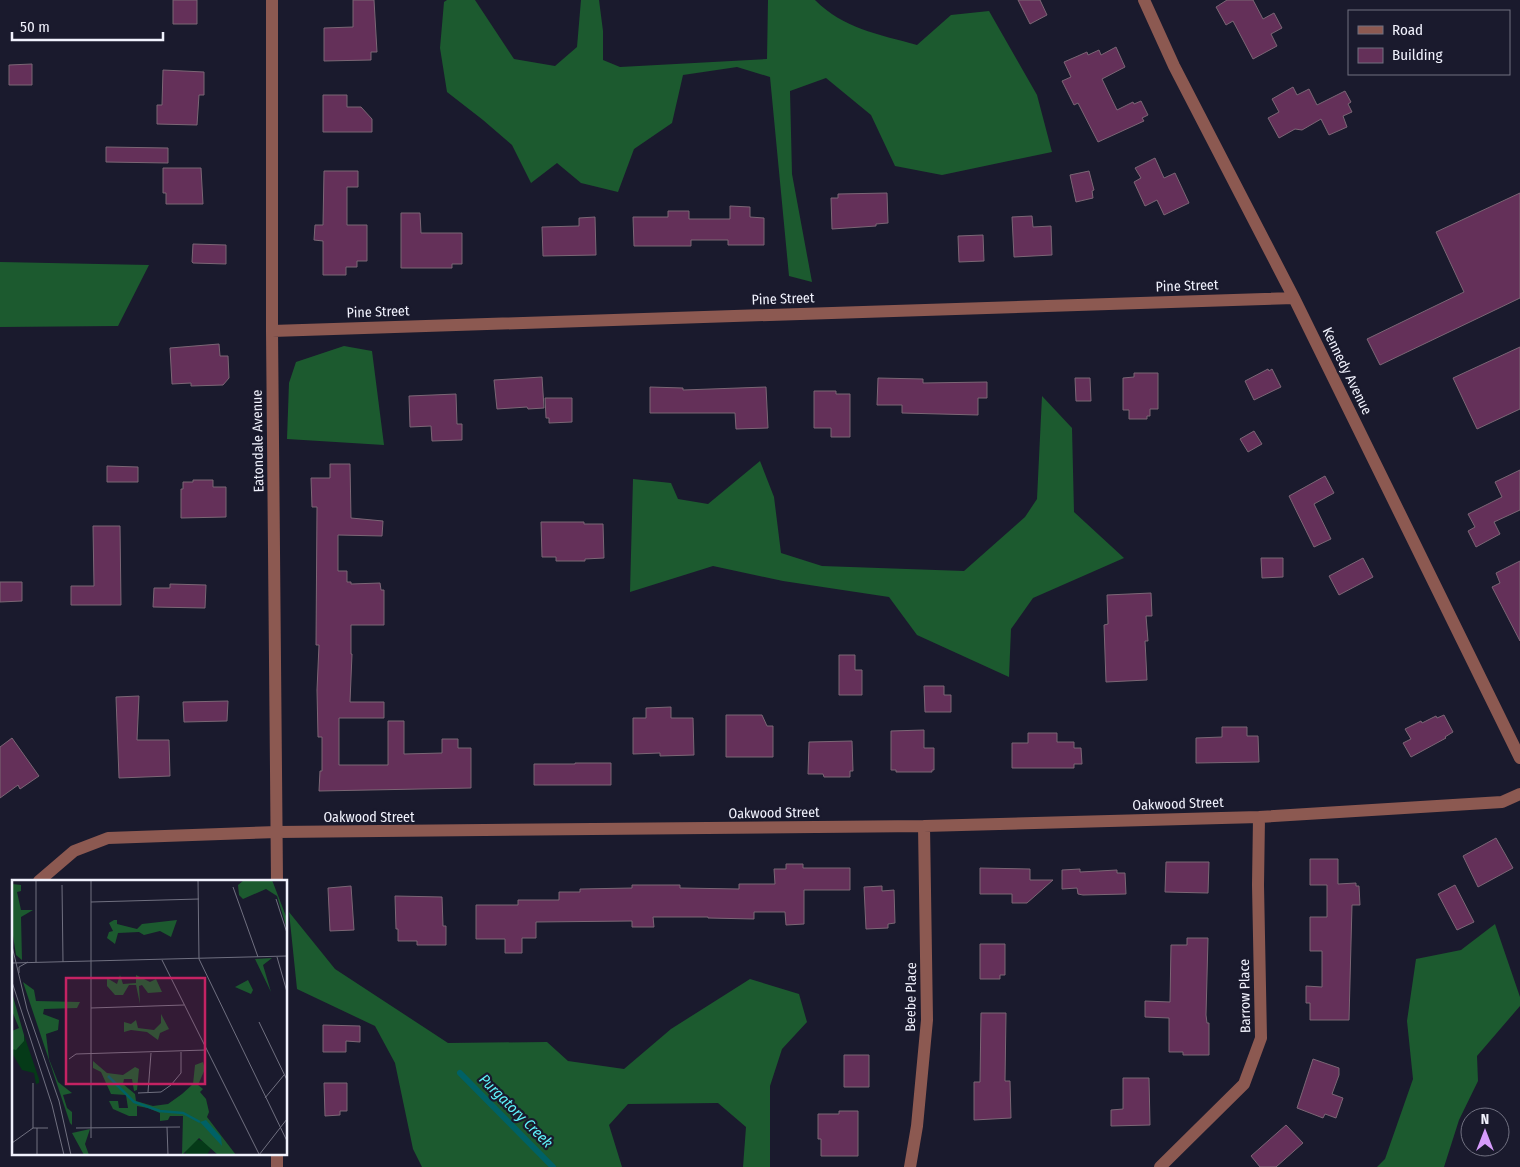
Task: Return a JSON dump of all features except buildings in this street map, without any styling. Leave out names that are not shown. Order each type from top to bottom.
[{"type":"street","name":"Eatondale Avenue","points":[[272,0],[272,331],[277,880]]},
{"type":"street","name":"Kennedy Avenue","points":[[1144,0],[1174,66],[1294,298],[1520,758]]},
{"type":"street","name":"Pine Street","points":[[272,331],[1294,298]]},
{"type":"street","name":"Oakwood Street","points":[[40,880],[74,851],[108,838],[277,832],[924,826],[1258,817],[1502,802],[1520,794]]},
{"type":"street","name":"Barrow Place","points":[[1160,1167],[1244,1084],[1261,1038],[1258,817]]},
{"type":"street","name":"Beebe Place","points":[[910,1167],[917,1126],[927,1020],[924,826]]},
{"type":"street","points":[[277,1154],[277,1167]]},
{"type":"green space","points":[[447,0],[475,0],[514,59],[555,66],[577,47],[581,0],[599,0],[603,31],[603,60],[620,67],[767,59],[768,0],[815,0],[826,10],[850,24],[875,34],[917,45],[951,15],[989,11],[1037,95],[1052,152],[942,175],[895,166],[871,115],[826,78],[790,91],[792,174],[812,282],[789,276],[770,77],[737,67],[683,75],[672,123],[634,149],[618,192],[581,183],[557,163],[531,183],[512,145],[447,92],[440,48],[444,2]]},
{"type":"green space","points":[[0,262],[149,265],[118,326],[0,327]]},
{"type":"green space","points":[[344,346],[372,351],[384,445],[287,439],[289,383],[296,362]]},
{"type":"green space","points":[[1042,396],[1072,428],[1074,512],[1124,558],[1033,598],[1011,629],[1009,677],[917,635],[889,597],[783,581],[713,566],[630,592],[633,479],[671,483],[678,499],[708,504],[760,461],[774,497],[781,553],[822,566],[964,571],[1025,517],[1037,499]]},
{"type":"green space","points":[[289,912],[335,969],[448,1043],[547,1042],[568,1061],[624,1069],[671,1029],[750,979],[799,994],[807,1022],[782,1049],[770,1086],[770,1167],[743,1167],[746,1127],[718,1103],[628,1104],[609,1125],[622,1167],[422,1167],[413,1149],[395,1063],[375,1026],[297,989]]},
{"type":"green space","points":[[1495,924],[1520,997],[1520,1006],[1477,1056],[1478,1081],[1465,1107],[1460,1107],[1460,1118],[1444,1167],[1377,1167],[1385,1159],[1413,1079],[1407,1021],[1416,959],[1461,950]]},
{"type":"waterway","name":"Purgatory Creek","points":[[460,1073],[553,1167]]}]
